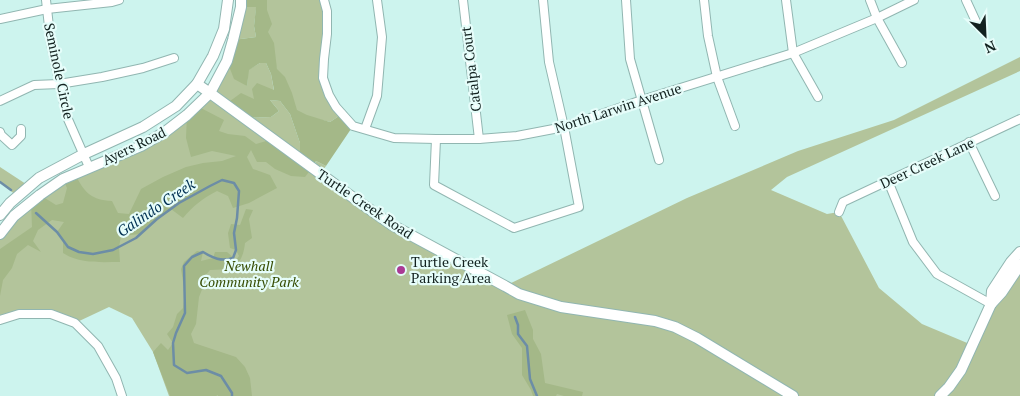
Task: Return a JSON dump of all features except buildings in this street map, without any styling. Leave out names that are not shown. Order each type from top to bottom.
[{"type":"street","name":"Seminole Circle","points":[[46,0],[59,84],[67,117],[89,167]]},
{"type":"street","points":[[0,18],[47,9],[119,0]]},
{"type":"street","name":"Ayers Road","points":[[0,216],[10,203],[38,178],[142,126],[176,106],[197,84],[213,56],[224,29],[228,0]]},
{"type":"street","name":"Ayers Road","points":[[0,234],[14,216],[63,179],[141,146],[166,132],[210,93],[227,61],[241,8],[241,0]]},
{"type":"street","name":"North Larwin Avenue","points":[[324,0],[327,11],[327,34],[323,78],[336,107],[353,126],[394,138],[436,140],[517,136],[564,127],[642,100],[793,53],[877,18],[914,0]]},
{"type":"street","points":[[365,129],[377,96],[382,37],[377,0]]},
{"type":"street","name":"Catalpa Court","points":[[463,0],[479,139]]},
{"type":"street","points":[[436,140],[434,185],[514,228],[579,207],[564,127],[549,62],[543,0]]},
{"type":"street","points":[[626,0],[630,59],[659,160]]},
{"type":"street","points":[[704,0],[708,36],[717,77],[736,126]]},
{"type":"street","points":[[786,0],[793,53],[818,97]]},
{"type":"street","points":[[870,0],[877,18],[902,63]]},
{"type":"street","points":[[966,0],[978,26]]},
{"type":"street","points":[[0,102],[34,85],[59,84],[102,77],[143,68],[174,58]]},
{"type":"street","name":"Turtle Creek Road","points":[[197,84],[392,225],[484,276],[520,294],[561,307],[655,320],[675,327],[697,338],[793,396]]},
{"type":"street","name":"Deer Creek Lane","points":[[839,212],[843,202],[1020,119]]},
{"type":"street","points":[[0,132],[12,145],[21,136],[21,129]]},
{"type":"street","points":[[969,142],[995,196]]},
{"type":"street","points":[[888,181],[913,242],[937,274],[991,304]]},
{"type":"street","points":[[991,304],[992,290],[1020,252]]},
{"type":"street","points":[[940,396],[961,370],[991,304],[1002,292],[1020,265]]},
{"type":"street","points":[[0,320],[19,314],[51,314],[75,323],[98,346],[116,378],[122,396]]},
{"type":"green space","points":[[241,0],[324,0],[323,78],[342,114],[330,122],[292,113],[256,9],[254,26],[256,37],[233,40]]},
{"type":"green space","points":[[241,0],[267,0],[267,10],[272,24],[268,32],[274,43],[277,69],[285,77],[297,110],[330,122],[342,114],[353,126],[326,166],[316,161],[305,177],[291,176],[275,169],[266,162],[257,162],[251,150],[247,157],[253,169],[270,175],[277,188],[249,203],[233,208],[228,196],[217,191],[198,203],[183,218],[171,209],[140,234],[121,236],[119,247],[120,262],[83,261],[63,253],[63,241],[57,232],[64,222],[52,220],[38,230],[33,241],[41,252],[28,245],[17,254],[12,268],[3,280],[0,296],[0,249],[32,227],[31,202],[40,195],[56,205],[63,203],[67,188],[63,179],[75,174],[85,190],[93,197],[112,201],[118,213],[129,214],[141,189],[163,177],[186,167],[222,161],[236,156],[212,151],[191,157],[186,138],[187,115],[197,106],[224,120],[219,131],[245,136],[256,144],[273,139],[300,158],[300,143],[290,114],[280,101],[270,100],[279,111],[271,117],[244,118],[226,104],[241,93],[254,99],[252,89],[257,83],[274,90],[271,74],[266,63],[260,63],[249,70],[247,86],[234,79],[227,61],[233,40],[256,37],[254,26],[256,7],[241,7]]},
{"type":"green space","name":"Newhall Community Park","points":[[1020,57],[1020,71],[787,177],[771,190],[827,214],[839,212],[879,288],[922,324],[972,345],[1014,272],[1020,276],[1020,396],[169,396],[153,352],[132,318],[109,307],[75,323],[51,314],[0,320],[0,234],[40,195],[114,157],[187,115],[227,61],[247,86],[248,70],[260,63],[266,63],[271,74],[274,91],[254,100],[245,118],[271,117],[279,111],[270,100],[280,101],[290,114],[300,143],[300,159],[313,168],[316,161],[326,166],[320,174],[355,199],[505,286],[687,198],[798,151],[894,120]]},
{"type":"green space","points":[[0,167],[29,186],[18,197],[0,182]]},
{"type":"green space","points":[[246,209],[253,210],[249,219],[252,238],[245,243],[242,257],[233,269],[210,270],[204,277],[199,297],[196,324],[191,334],[194,343],[236,357],[245,367],[250,378],[252,396],[170,396],[153,352],[161,343],[168,350],[173,343],[167,334],[173,327],[177,314],[183,308],[185,294],[181,269],[184,262],[197,251],[203,252],[201,261],[213,258],[215,252],[227,252],[236,260],[239,256],[236,250],[230,248],[228,233],[231,224],[240,225]]},
{"type":"green space","points":[[525,310],[533,330],[533,339],[541,354],[545,383],[583,392],[582,396],[557,394],[556,396],[533,396],[522,375],[522,348],[512,334],[507,315]]},
{"type":"waterway","name":"Galindo Creek","points":[[36,213],[57,232],[68,247],[79,252],[93,254],[113,250],[136,238],[179,203],[210,186],[222,180],[234,183],[239,191],[234,233],[236,250],[233,258],[217,259],[203,252],[192,257],[184,266],[185,313],[173,343],[174,365],[187,373],[206,370],[221,376],[232,396]]},
{"type":"waterway","name":"Galindo Creek","points":[[0,182],[11,190]]},
{"type":"waterway","points":[[515,317],[518,325],[518,334],[527,346],[530,379],[537,396]]},
{"type":"place","name":"Turtle Creek Parking Area","points":[[401,270]]}]
